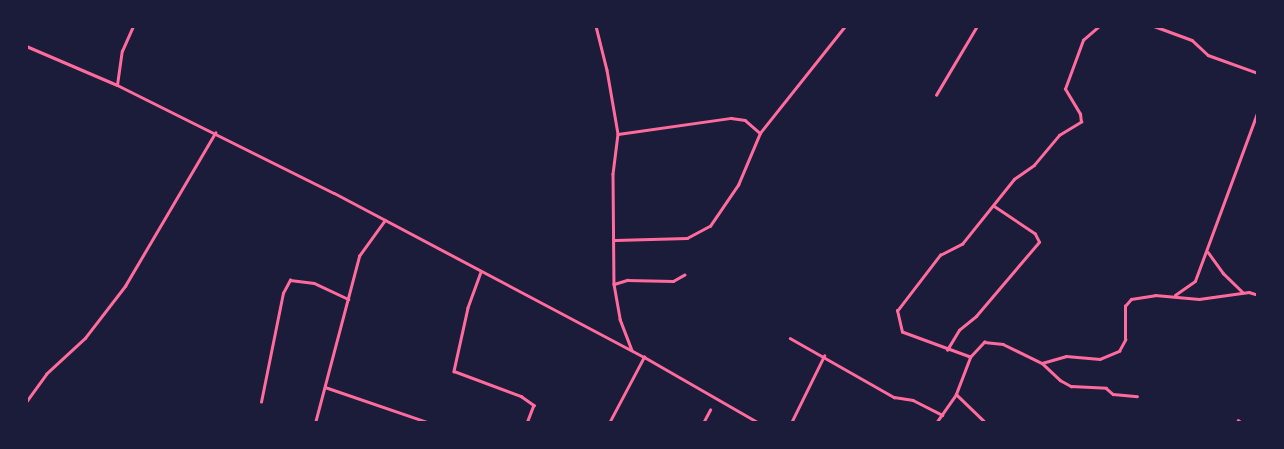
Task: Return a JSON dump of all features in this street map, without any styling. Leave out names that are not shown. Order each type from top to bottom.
[{"type":"main road","points":[[26,46],[116,85],[385,220],[644,358],[759,423]]},
{"type":"street","points":[[116,85],[122,51],[133,26]]},
{"type":"street","points":[[596,26],[607,70],[618,134],[613,174],[614,284],[620,319],[632,352]]},
{"type":"street","points":[[615,240],[687,238],[710,226],[738,185],[760,133],[846,26]]},
{"type":"street","points":[[936,95],[954,68],[977,26]]},
{"type":"street","points":[[970,357],[902,332],[897,311],[940,255],[962,244],[1014,179],[1034,165],[1060,135],[1081,122],[1065,89],[1082,40],[1099,26]]},
{"type":"street","points":[[1154,26],[1192,40],[1208,55],[1258,73]]},
{"type":"street","points":[[1174,296],[1195,281],[1208,252],[1218,216],[1258,111]]},
{"type":"street","points":[[618,134],[732,118],[744,120],[760,133]]},
{"type":"street","points":[[26,402],[46,374],[85,338],[121,292],[214,133]]},
{"type":"street","points":[[947,350],[959,330],[976,316],[1039,242],[1035,234],[994,206]]},
{"type":"street","points":[[315,423],[336,337],[349,300],[359,256],[385,220]]},
{"type":"street","points":[[1208,252],[1223,273],[1243,292]]},
{"type":"street","points":[[481,272],[468,308],[454,372],[521,396],[534,405],[527,423]]},
{"type":"street","points":[[614,284],[627,280],[673,281],[684,275]]},
{"type":"street","points":[[261,402],[281,302],[290,280],[314,283],[349,300]]},
{"type":"street","points":[[1042,363],[1066,356],[1089,360],[1113,355],[1125,340],[1126,302],[1155,295],[1199,299],[1243,292],[1258,295]]},
{"type":"street","points":[[790,338],[894,397],[913,400],[942,415]]},
{"type":"street","points":[[936,423],[956,394],[970,357],[984,342],[994,342],[1042,363],[1071,386],[1106,388],[1113,394],[1137,396]]},
{"type":"street","points":[[791,423],[824,356]]},
{"type":"street","points":[[609,423],[644,358]]},
{"type":"street","points":[[325,387],[430,423]]},
{"type":"street","points":[[956,394],[986,423]]},
{"type":"street","points":[[703,423],[710,410]]},
{"type":"street","points":[[1238,420],[1242,423]]}]
